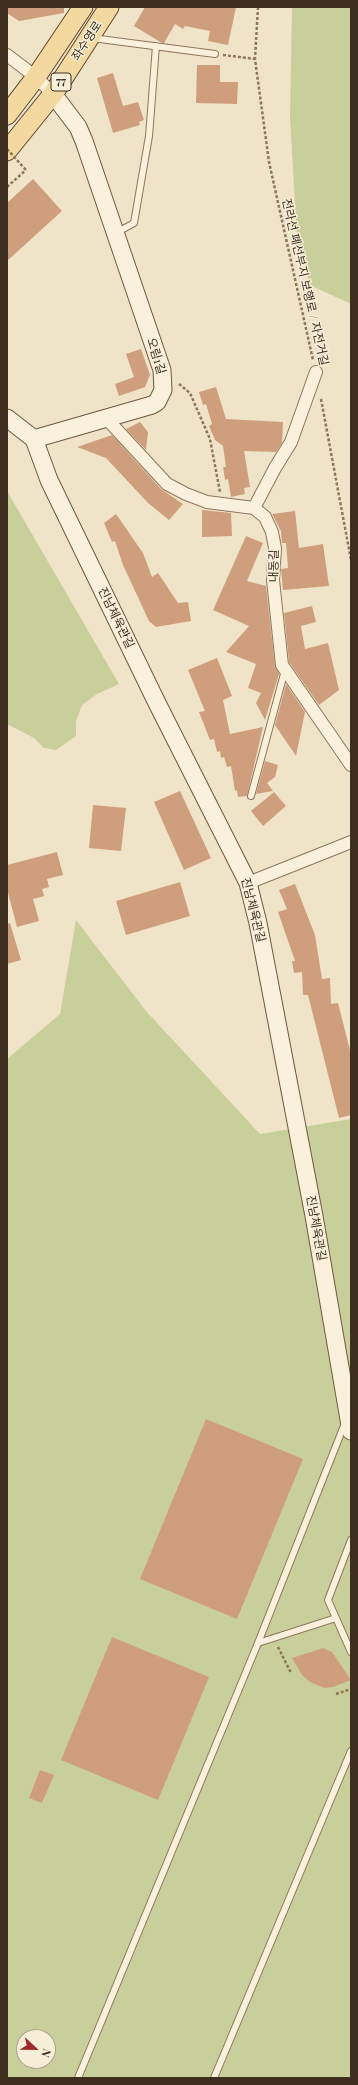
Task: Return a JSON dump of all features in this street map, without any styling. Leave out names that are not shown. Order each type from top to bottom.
[{"type":"main road","name":"좌수영로","points":[[7,115],[36,77],[83,7]]},
{"type":"main road","name":"좌수영로","points":[[7,150],[53,94],[107,8]]},
{"type":"street","points":[[7,55],[36,77],[53,94]]},
{"type":"street","name":"오림1길","points":[[34,439],[157,402],[163,390],[162,370],[78,126],[53,94]]},
{"type":"street","points":[[106,418],[167,484],[199,499],[254,508],[274,468],[291,442],[316,372]]},
{"type":"street","points":[[7,418],[34,439]]},
{"type":"street","name":"진남체육관길","points":[[34,439],[49,480],[157,703],[248,883],[258,923],[314,1216],[351,1432]]},
{"type":"street","name":"내동길","points":[[254,508],[265,517],[274,540],[272,580],[280,657],[285,670],[351,765]]},
{"type":"street","points":[[248,883],[351,842]]},
{"type":"lane","points":[[89,38],[215,54]]},
{"type":"lane","points":[[115,233],[134,223],[149,136],[156,46]]},
{"type":"lane","points":[[251,796],[285,670]]},
{"type":"lane","points":[[78,2078],[258,1643],[348,1414]]},
{"type":"lane","points":[[351,1540],[328,1600],[351,1652]]},
{"type":"lane","points":[[258,1643],[336,1618]]},
{"type":"lane","points":[[214,2078],[351,1751]]},
{"type":"path","name":"전라선 폐선부지 보행로 / 자전거길","points":[[258,7],[255,59],[269,162],[316,372],[351,560]]},
{"type":"path","points":[[215,54],[255,59]]},
{"type":"path","points":[[7,150],[26,170],[7,187]]},
{"type":"path","points":[[162,370],[190,393],[210,439],[223,504]]},
{"type":"path","points":[[281,1654],[291,1673]]},
{"type":"path","points":[[336,1694],[351,1689]]},
{"type":"green space","points":[[292,7],[351,7],[351,304],[310,285],[297,237],[290,118]]},
{"type":"green space","points":[[7,491],[119,684],[97,694],[82,705],[76,721],[76,736],[56,750],[44,748],[34,738],[7,724]]},
{"type":"green space","points":[[76,920],[146,1011],[260,1134],[351,1119],[351,2078],[7,2078],[7,1059],[60,1014]]},
{"type":"building","points":[[7,7],[64,7],[64,13],[19,21],[7,13]]},
{"type":"building","points":[[145,7],[236,7],[228,45],[208,41],[210,31],[185,26],[183,29],[175,24],[164,43],[162,43],[134,26]]},
{"type":"building","points":[[197,65],[220,65],[220,82],[238,82],[237,104],[196,103]]},
{"type":"building","points":[[113,73],[123,106],[138,102],[144,120],[139,122],[140,125],[113,133],[97,78]]},
{"type":"building","points":[[33,179],[62,211],[7,261],[7,203]]},
{"type":"building","points":[[141,349],[150,375],[145,387],[119,396],[115,384],[134,377],[126,354]]},
{"type":"building","points":[[216,387],[226,419],[283,422],[282,443],[276,452],[244,451],[250,487],[244,488],[245,494],[231,497],[228,479],[225,480],[223,467],[226,467],[223,446],[215,440],[209,426],[212,424],[206,404],[203,405],[199,392]]},
{"type":"building","points":[[140,422],[148,432],[146,450],[126,429]]},
{"type":"building","points":[[112,435],[161,489],[183,504],[169,520],[148,503],[106,458],[77,447]]},
{"type":"building","points":[[202,510],[231,513],[232,536],[202,537]]},
{"type":"building","points":[[295,511],[299,548],[323,544],[329,586],[283,590],[281,569],[288,568],[286,543],[282,543],[281,531],[272,514]]},
{"type":"building","points":[[116,514],[143,553],[152,577],[158,573],[178,603],[188,602],[191,621],[156,627],[149,621],[123,565],[115,541],[112,542],[104,523]]},
{"type":"building","points":[[246,536],[263,543],[247,581],[266,586],[275,666],[279,674],[265,720],[256,703],[261,693],[248,688],[256,664],[226,652],[249,626],[213,610]]},
{"type":"building","points":[[312,606],[316,622],[301,626],[305,649],[328,643],[339,690],[319,705],[289,662],[284,613]]},
{"type":"building","points":[[217,658],[232,696],[223,700],[230,734],[263,727],[247,796],[238,797],[237,790],[235,791],[231,766],[227,767],[224,757],[221,758],[220,751],[217,752],[214,739],[210,740],[199,712],[205,711],[188,670]]},
{"type":"building","points":[[286,684],[305,712],[296,756],[275,725]]},
{"type":"building","points":[[265,761],[278,765],[275,777],[267,783],[273,791],[256,794]]},
{"type":"building","points":[[180,791],[211,858],[184,870],[154,802]]},
{"type":"building","points":[[274,792],[286,806],[263,826],[251,811]]},
{"type":"building","points":[[93,805],[126,808],[121,851],[89,848]]},
{"type":"building","points":[[57,852],[63,875],[47,879],[49,887],[42,889],[44,896],[33,899],[39,921],[17,927],[7,889],[7,865]]},
{"type":"building","points":[[180,882],[190,916],[126,935],[116,901]]},
{"type":"building","points":[[295,884],[315,935],[322,979],[330,978],[331,1004],[338,1003],[351,1054],[351,1115],[339,1118],[308,995],[303,995],[302,972],[294,973],[292,961],[295,961],[278,912],[287,909],[279,890]]},
{"type":"building","points":[[10,923],[21,960],[7,964],[7,924]]},
{"type":"building","points":[[206,1419],[303,1459],[237,1619],[140,1579]]},
{"type":"building","points":[[112,1637],[209,1677],[158,1800],[61,1760]]},
{"type":"building","points":[[323,1648],[332,1652],[351,1680],[333,1687],[324,1688],[310,1682],[302,1675],[292,1658]]},
{"type":"building","points":[[40,1770],[54,1775],[42,1803],[29,1798]]}]
